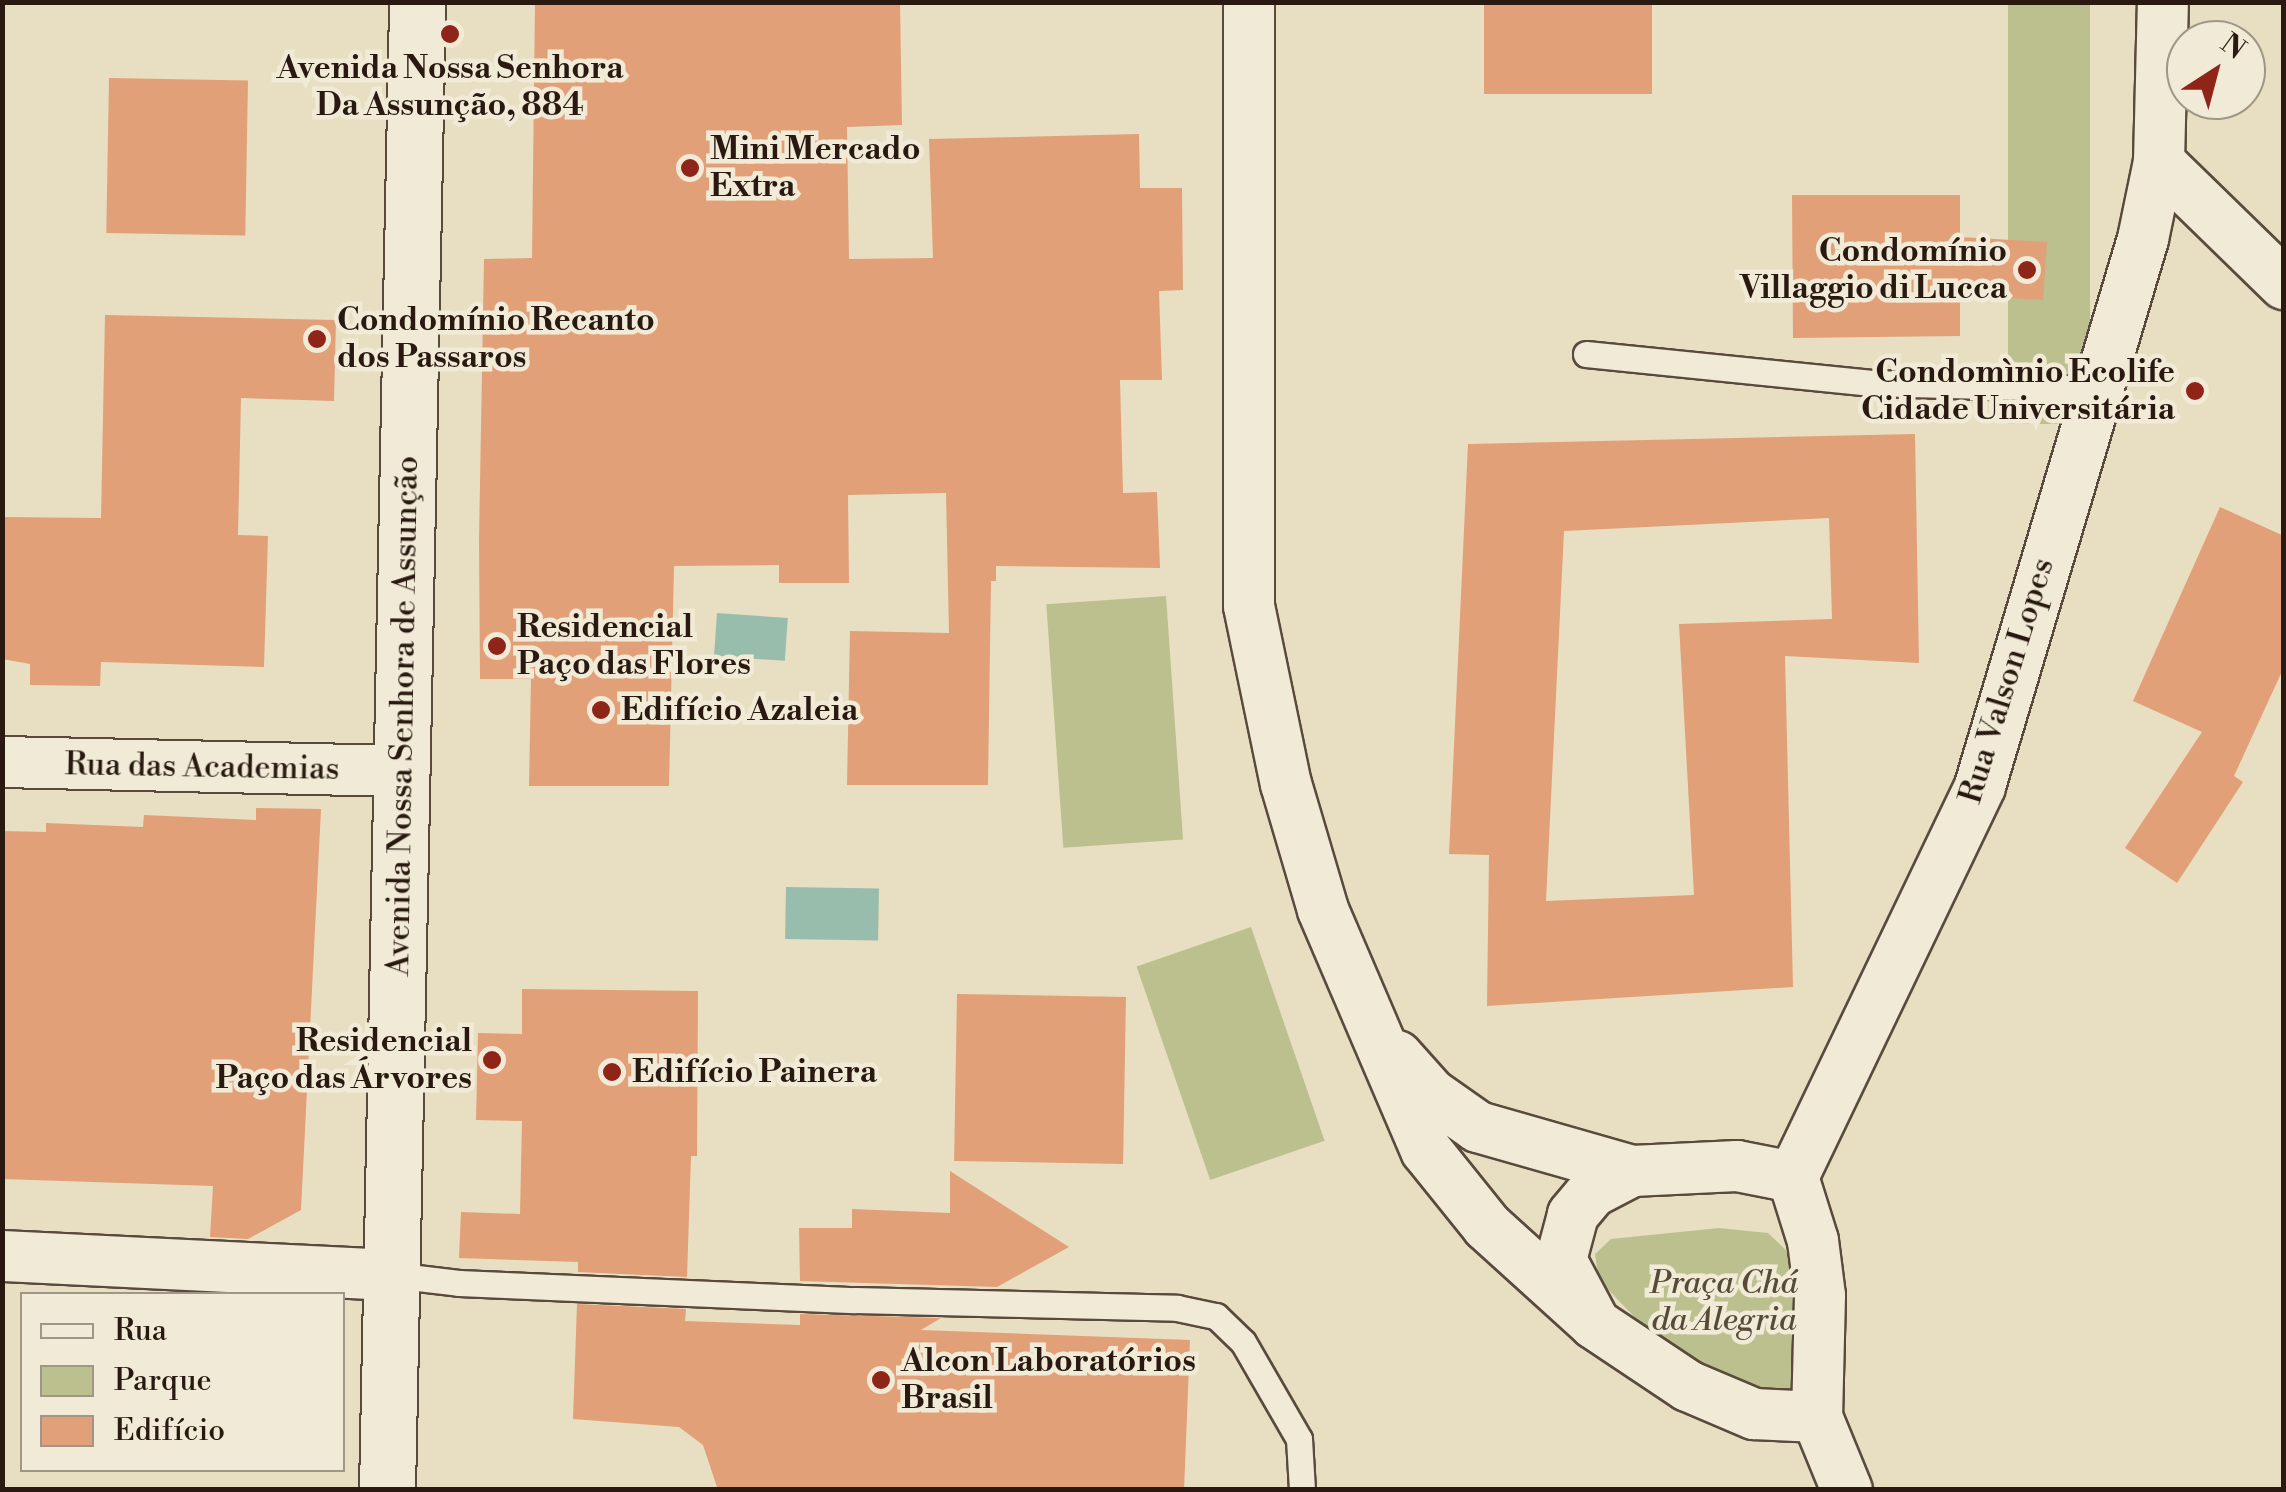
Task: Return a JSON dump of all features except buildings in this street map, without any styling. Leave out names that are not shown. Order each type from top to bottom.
[{"type":"street","name":"Avenida Nossa Senhora de Assunção","points":[[387,1490],[417,2]]},
{"type":"street","points":[[1249,2],[1249,606],[1291,802],[1324,910],[1426,1150],[1487,1226],[1595,1324],[1688,1386],[1754,1414],[1816,1418]]},
{"type":"street","name":"Rua Valson Lopes","points":[[1793,1177],[1980,786],[2142,239],[2159,162],[2164,2]]},
{"type":"street","points":[[2159,162],[2284,284]]},
{"type":"street","name":"Rua das Academias","points":[[2,762],[401,771]]},
{"type":"street","points":[[1376,1034],[1432,1094],[1478,1127],[1632,1172],[1736,1166],[1793,1177],[1813,1241],[1820,1296],[1816,1418],[1847,1490]]},
{"type":"street","points":[[1595,1324],[1561,1260],[1564,1237],[1572,1214],[1592,1192],[1632,1172]]},
{"type":"street","points":[[2,1256],[392,1275]]},
{"type":"lane","points":[[1586,354],[1870,383],[2095,390]]},
{"type":"lane","points":[[392,1275],[459,1283],[855,1300],[1177,1308],[1216,1316],[1243,1342],[1299,1439],[1302,1490]]},
{"type":"green space","points":[[2008,3],[2090,3],[2090,424],[2008,424]]},
{"type":"green space","points":[[1166,596],[1183,839],[1063,848],[1046,604]]},
{"type":"green space","points":[[1251,927],[1325,1141],[1210,1180],[1137,966]]},
{"type":"green space","name":"Praça Chá da Alegria","points":[[1719,1228],[1768,1233],[1790,1254],[1798,1294],[1796,1407],[1689,1374],[1599,1280],[1595,1254],[1611,1239]]},
{"type":"shaded area","points":[[717,613],[788,618],[785,661],[714,656]]},
{"type":"shaded area","points":[[786,887],[879,889],[878,941],[785,939]]},
{"type":"place","name":"Avenida Nossa Senhora Da Assunção, 884","points":[[450,34]]},
{"type":"place","name":"Mini Mercado Extra","points":[[690,168]]},
{"type":"place","name":"Condomínio Villaggio di Lucca","points":[[2027,270]]},
{"type":"place","name":"Condomínio Recanto dos Passaros","points":[[317,339]]},
{"type":"place","name":"Condomìnio Ecolife Cidade Universitária","points":[[2195,391]]},
{"type":"place","name":"Residencial Paço das Flores","points":[[497,646]]},
{"type":"place","name":"Edifício Azaleia","points":[[601,710]]},
{"type":"place","name":"Residencial Paço das Árvores","points":[[492,1060]]},
{"type":"place","name":"Edifício Painera","points":[[612,1072]]},
{"type":"place","name":"Alcon Laboratórios Brasil","points":[[881,1380]]}]
